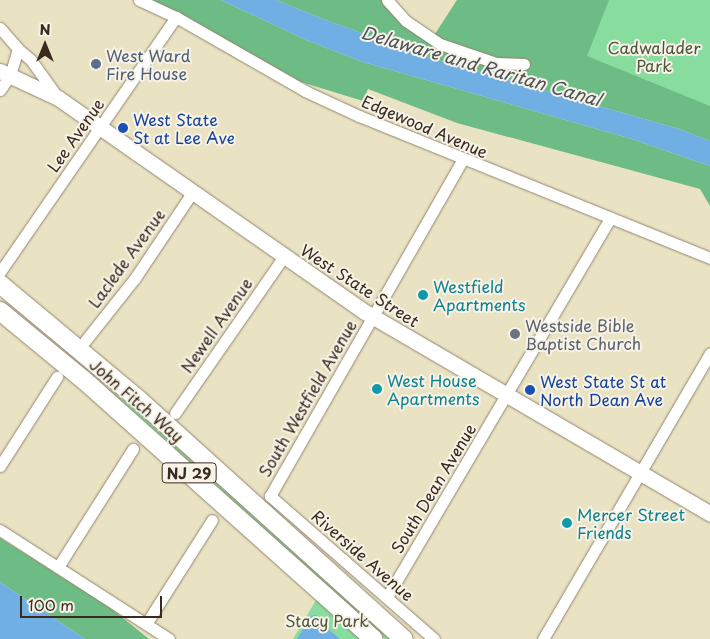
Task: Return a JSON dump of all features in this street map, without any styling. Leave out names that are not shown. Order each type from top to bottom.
[{"type":"highway","name":"John Fitch Way","points":[[0,284],[138,399],[404,639]]},
{"type":"highway","name":"John Fitch Way","points":[[0,311],[84,381],[374,639]]},
{"type":"main road","points":[[5,73],[58,98]]},
{"type":"main road","name":"West State Street","points":[[58,98],[192,193],[373,316],[710,514]]},
{"type":"street","name":"Edgewood Avenue","points":[[139,0],[176,17],[306,91],[359,116],[463,160],[710,258]]},
{"type":"street","points":[[387,0],[406,21],[440,44],[496,63],[524,64]]},
{"type":"street","name":"Lee Avenue","points":[[0,272],[176,17]]},
{"type":"street","name":"West State Street","points":[[0,28],[18,49],[31,60],[58,98]]},
{"type":"street","points":[[0,90],[5,73],[18,49]]},
{"type":"street","name":"South Westfield Avenue","points":[[270,496],[463,160]]},
{"type":"street","name":"Laclede Avenue","points":[[85,341],[135,278],[192,193]]},
{"type":"street","name":"South Dean Avenue","points":[[387,597],[610,218]]},
{"type":"street","name":"Newell Avenue","points":[[175,413],[284,256]]},
{"type":"street","points":[[543,639],[639,472],[710,354]]},
{"type":"street","points":[[0,466],[56,377]]},
{"type":"street","points":[[58,567],[133,449]]},
{"type":"street","name":"Riverside Avenue","points":[[270,496],[434,639]]},
{"type":"street","points":[[146,624],[212,520]]},
{"type":"street","points":[[0,530],[169,639]]},
{"type":"green space","points":[[153,0],[221,0],[306,40],[363,62],[632,139],[710,166],[710,206],[700,189],[457,123],[368,89],[363,101],[301,82]]},
{"type":"green space","points":[[276,0],[393,0],[431,40],[457,0],[609,0],[587,56],[710,106],[710,141],[679,129],[431,58]]},
{"type":"green space","name":"Cadwalader Park","points":[[457,0],[710,0],[710,141],[443,23]]},
{"type":"green space","points":[[109,389],[159,428],[393,639],[385,639]]},
{"type":"green space","points":[[0,538],[108,606],[149,639],[85,639],[0,582]]},
{"type":"green space","name":"Stacy Park","points":[[322,590],[374,639],[293,639]]},
{"type":"water","points":[[221,0],[276,0],[431,58],[679,129],[710,141],[710,166],[632,139],[363,62],[306,40]]},
{"type":"water","points":[[0,582],[85,639],[0,639]]},
{"type":"water","points":[[316,615],[340,639],[297,639],[311,616]]},
{"type":"place","name":"West Ward Fire House","points":[[96,64]]},
{"type":"place","name":"West State St at Lee Ave","points":[[123,128]]},
{"type":"place","name":"Westfield Apartments","points":[[423,295]]},
{"type":"place","name":"Westside Bible Baptist Church","points":[[515,334]]},
{"type":"place","name":"West House Apartments","points":[[377,389]]},
{"type":"place","name":"West State St at North Dean Ave","points":[[530,390]]},
{"type":"place","name":"Mercer Street Friends","points":[[567,523]]},
{"type":"water label","name":"Delaware and Raritan Canal","points":[[481,66]]}]
